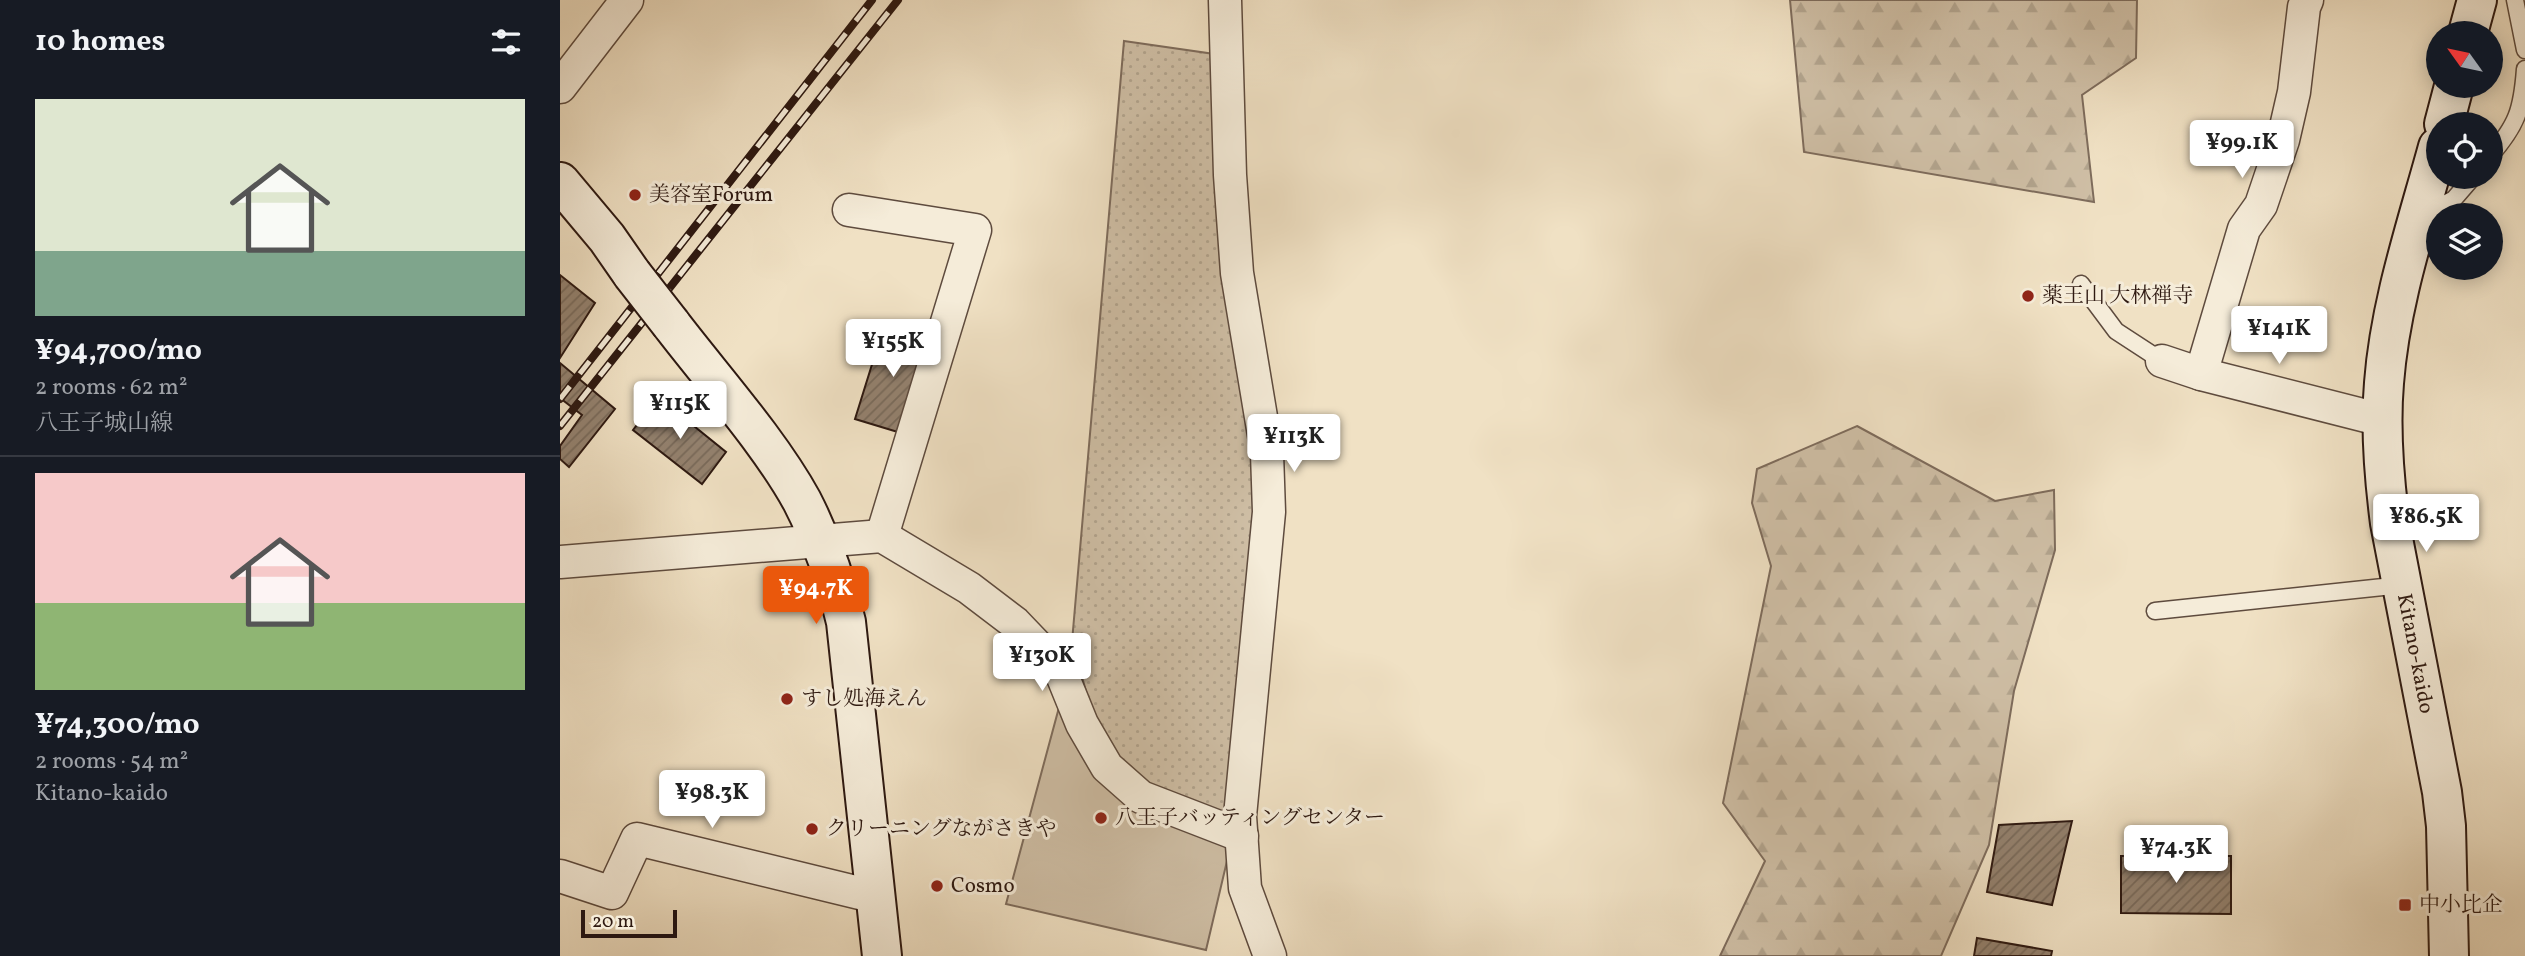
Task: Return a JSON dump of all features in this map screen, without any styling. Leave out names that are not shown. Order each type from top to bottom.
[{"type":"main road","points":[[2471,21],[2477,0]]},
{"type":"main road","points":[[560,182],[607,238],[769,450],[800,499],[820,540],[837,584],[846,622],[882,956]]},
{"type":"main road","name":"Kitano-kaido","points":[[2426,189],[2389,345],[2382,420],[2387,501],[2442,792],[2446,826],[2449,956]]},
{"type":"street","points":[[560,87],[627,0]]},
{"type":"street","points":[[1224,0],[1230,176],[1237,273],[1267,453],[1269,512],[1240,816],[1245,888],[1270,956]]},
{"type":"street","points":[[2201,374],[2244,229],[2261,205],[2283,140],[2294,92],[2304,7],[2308,0]]},
{"type":"street","points":[[849,210],[975,230],[882,536]]},
{"type":"street","points":[[2162,361],[2201,374],[2382,420]]},
{"type":"street","points":[[560,562],[882,536],[969,588],[1015,623],[1060,670],[1082,724],[1107,767],[1141,797],[1242,836]]},
{"type":"street","points":[[560,876],[612,893],[637,839],[876,897]]},
{"type":"lane","points":[[2515,0],[2525,50]]},
{"type":"lane","points":[[2503,141],[2510,133],[2522,104],[2525,69]]},
{"type":"lane","points":[[2419,216],[2454,199],[2463,189]]},
{"type":"lane","points":[[2081,284],[2116,331],[2162,361]]},
{"type":"lane","points":[[2155,611],[2402,585]]},
{"type":"green space","points":[[1790,0],[2137,0],[2136,58],[2082,95],[2094,202],[1804,152]]},
{"type":"green space","points":[[1124,41],[1214,54],[1258,451],[1237,827],[1125,771],[1090,705],[1072,642]]},
{"type":"green space","points":[[1857,426],[1995,501],[2054,490],[2055,550],[2014,691],[1989,845],[1941,956],[1720,956],[1765,861],[1723,803],[1771,566],[1752,503],[1757,469]]},
{"type":"green space","name":"八王子バッティングセンター","points":[[1061,700],[1082,753],[1231,844],[1206,950],[1006,904]]},
{"type":"building","points":[[560,275],[595,303],[560,358]]},
{"type":"building","points":[[884,326],[931,338],[901,433],[855,419]]},
{"type":"building","points":[[560,363],[615,409],[569,467],[560,459],[560,446],[582,415],[560,398]]},
{"type":"building","points":[[658,397],[726,452],[702,484],[633,430]]},
{"type":"building","points":[[2072,821],[2052,905],[1987,892],[1999,825]]},
{"type":"building","points":[[2121,856],[2231,856],[2231,914],[2121,913]]},
{"type":"building","points":[[1977,938],[2052,951],[2051,956],[1974,956]]},
{"type":"railway","points":[[560,399],[872,0]]},
{"type":"railway","points":[[560,426],[898,0]]},
{"type":"place","name":"美容室Forum","points":[[635,195]]},
{"type":"place","name":"薬王山 大林禅寺","points":[[2028,296]]},
{"type":"place","name":"すし処海えん","points":[[787,699]]},
{"type":"place","name":"八王子バッティングセンター","points":[[1101,818]]},
{"type":"place","name":"クリーニングながさきや","points":[[812,829]]},
{"type":"place","name":"Cosmo","points":[[937,886]]},
{"type":"place","name":"中小比企","points":[[2405,905]]}]
